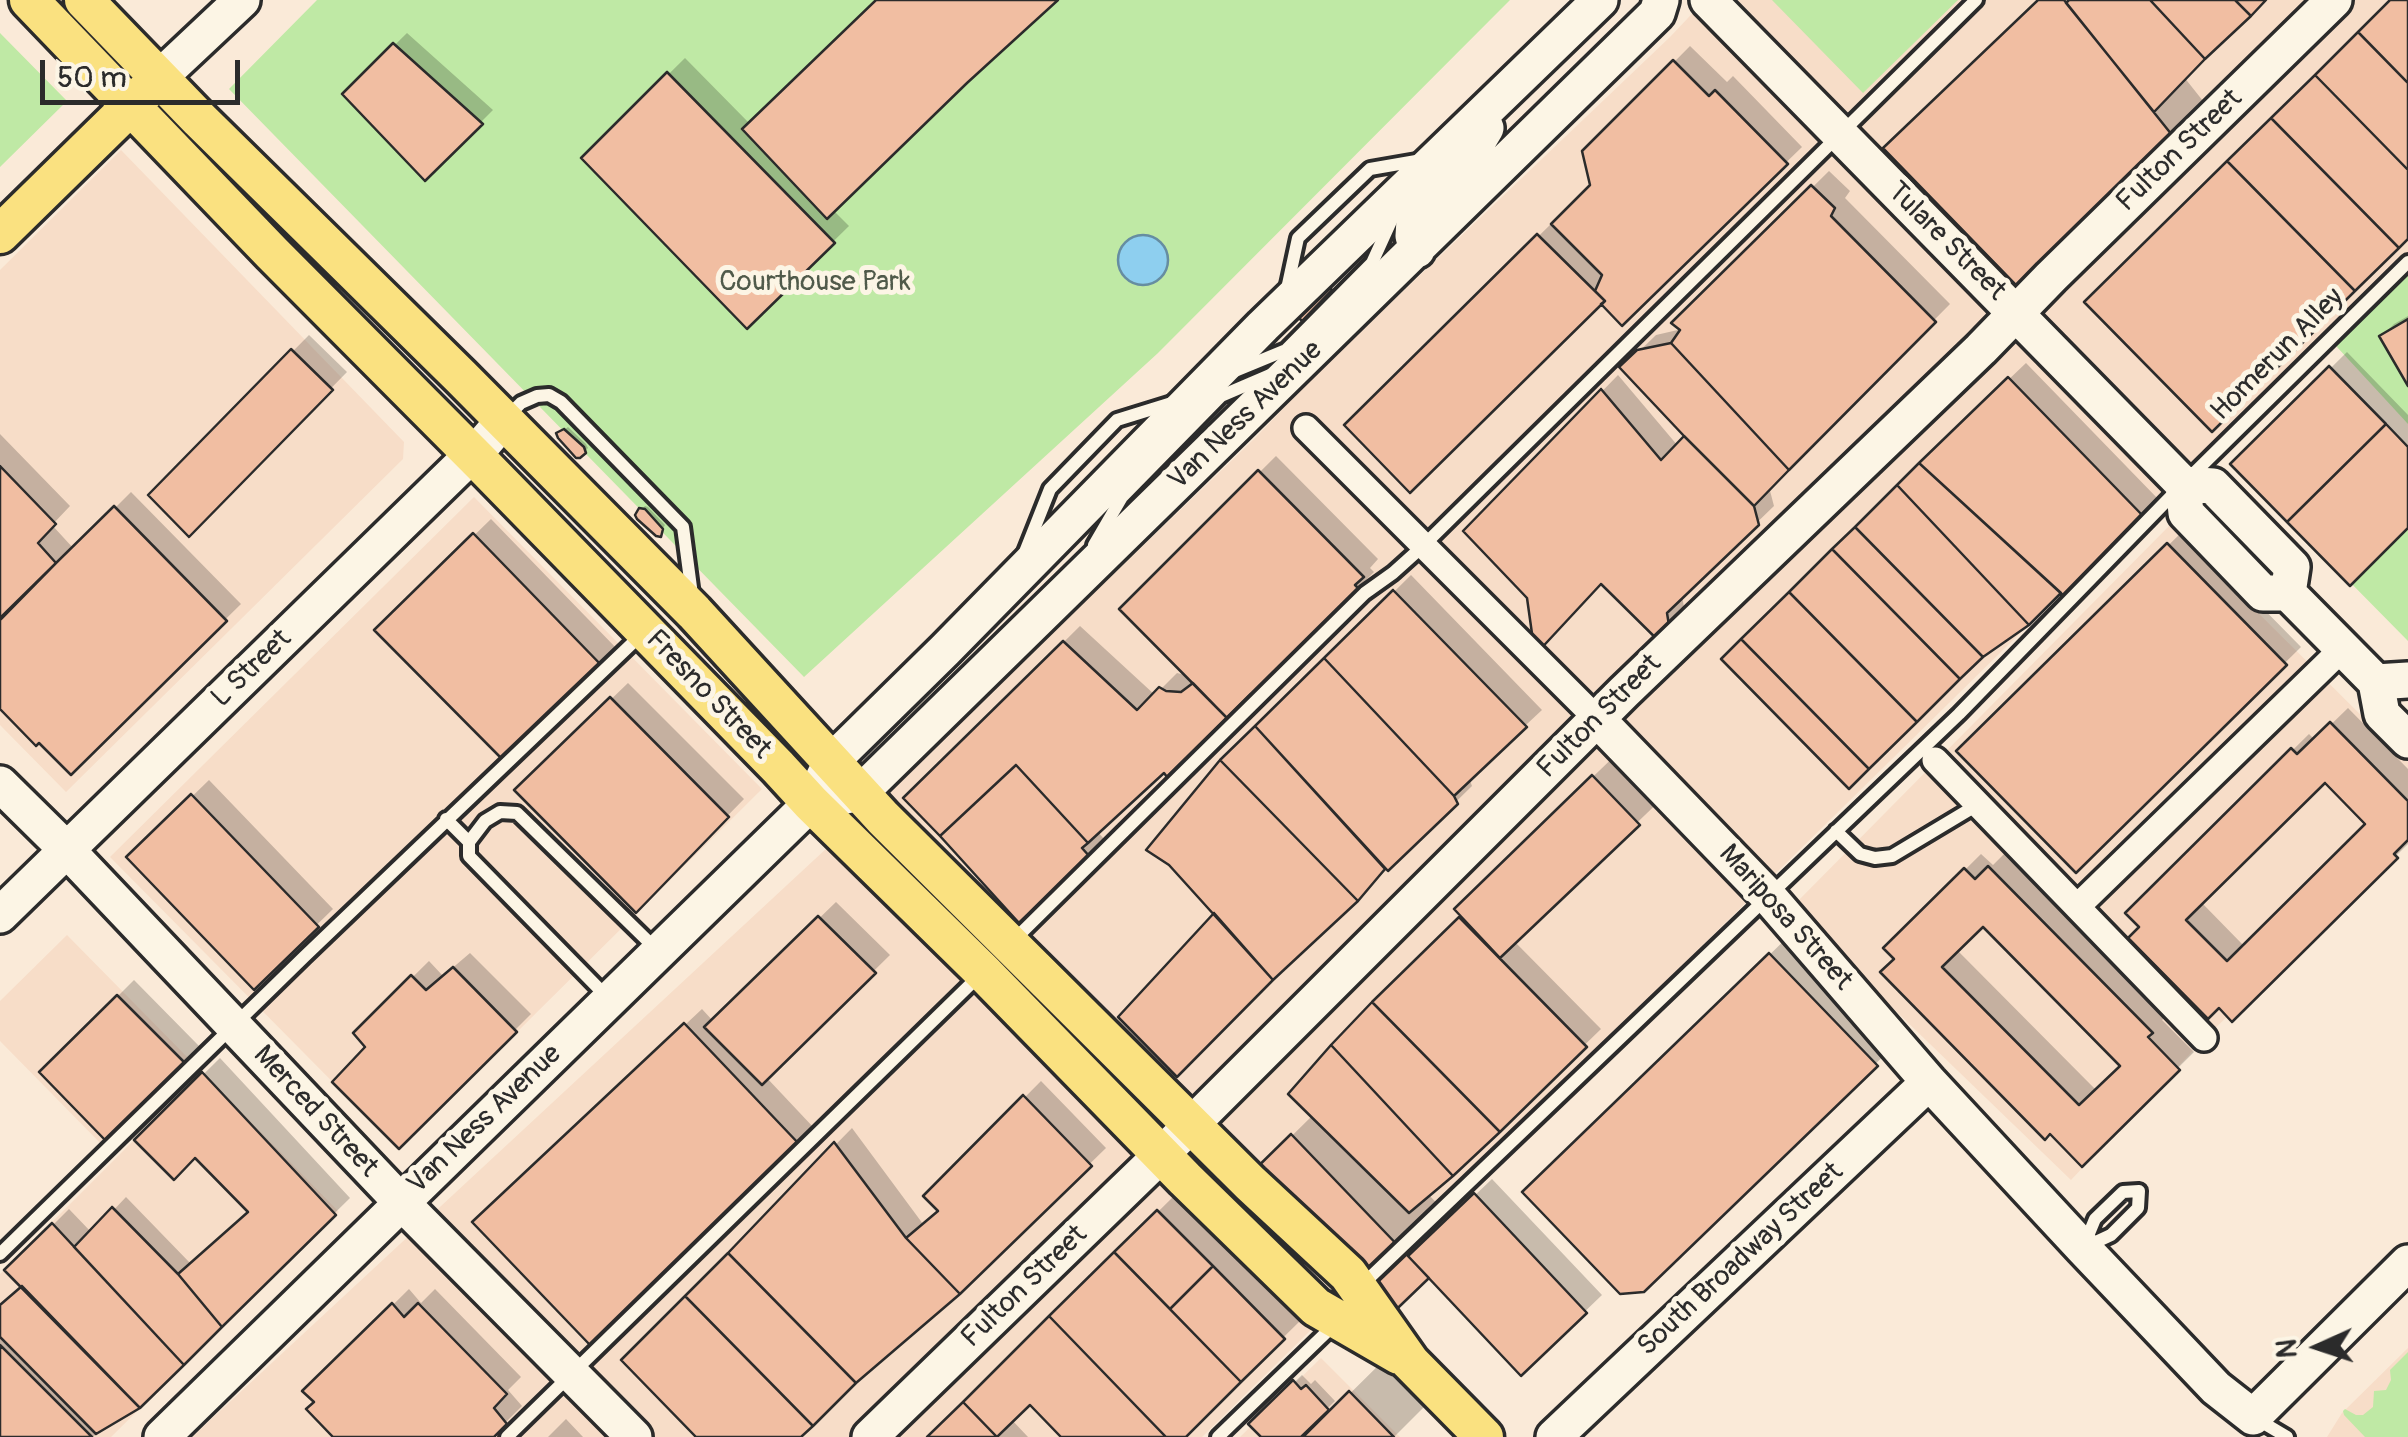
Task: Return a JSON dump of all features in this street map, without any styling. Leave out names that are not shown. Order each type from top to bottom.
[{"type":"main road","name":"Fresno Street","points":[[28,0],[811,804],[983,972],[1161,1155],[1316,1307],[1349,1304]]},
{"type":"main road","name":"Fresno Street","points":[[84,0],[694,612],[860,793],[1190,1125],[1348,1274],[1349,1304],[1484,1437]]},
{"type":"main road","points":[[0,234],[159,78]]},
{"type":"main road","points":[[272,253],[320,278],[428,382],[437,385],[461,377]]},
{"type":"street","points":[[159,78],[242,0]]},
{"type":"street","name":"Van Ness Avenue","points":[[162,1437],[811,804],[831,762],[1284,306],[1600,0]]},
{"type":"street","name":"Van Ness Avenue","points":[[860,793],[1299,363],[1421,254],[1658,13],[1661,0]]},
{"type":"street","name":"Tulare Street","points":[[1708,0],[2184,484],[2186,513],[2263,593],[2288,593],[2342,649],[2392,681],[2382,714],[2408,740]]},
{"type":"street","name":"Fulton Street","points":[[870,1437],[1161,1155],[1596,720],[2017,314],[2334,0]]},
{"type":"street","points":[[1421,254],[1414,236],[1414,221],[1420,209],[1459,172],[1512,84]]},
{"type":"street","name":"L Street","points":[[0,916],[503,422]]},
{"type":"street","name":"Mariposa Street","points":[[1306,428],[1768,896],[1929,1082],[2082,1248],[2216,1388],[2253,1417]]},
{"type":"street","points":[[2078,906],[2342,649]]},
{"type":"street","points":[[1935,760],[2204,1038]]},
{"type":"street","name":"Merced Street","points":[[0,784],[401,1202],[634,1437]]},
{"type":"street","points":[[811,804],[860,793]]},
{"type":"street","name":"South Broadway Street","points":[[1554,1437],[1929,1082]]},
{"type":"street","points":[[2253,1417],[2408,1263]]},
{"type":"lane","points":[[1011,943],[1365,594],[1394,574],[1976,0]]},
{"type":"lane","points":[[1284,306],[1298,238],[1370,170],[1440,157]]},
{"type":"lane","points":[[1200,390],[1286,350],[1372,264],[1405,190]]},
{"type":"lane","name":"Homerun Alley","points":[[1218,1437],[1349,1304],[1959,714],[2408,262]]},
{"type":"lane","points":[[503,422],[521,403],[537,396],[550,395],[561,402],[683,526],[694,612]]},
{"type":"lane","points":[[0,1254],[446,819],[645,631]]},
{"type":"lane","points":[[1836,831],[1860,854],[1875,858],[1892,856],[1977,806]]},
{"type":"lane","points":[[469,842],[485,821],[500,812],[517,814],[658,952]]},
{"type":"lane","points":[[446,819],[469,842],[470,856],[610,999]]},
{"type":"lane","points":[[507,1437],[983,972]]},
{"type":"lane","points":[[2138,1191],[2138,1208],[2111,1235],[2082,1248],[2095,1220],[2122,1192],[2138,1191]]},
{"type":"lane","points":[[2253,1417],[2287,1437]]},
{"type":"shaded area","points":[[1705,0],[2408,0],[2408,252],[1202,1437],[192,1437],[897,783]]},
{"type":"shaded area","points":[[121,150],[404,442],[403,459],[66,792],[0,725],[0,270]]},
{"type":"shaded area","points":[[474,497],[762,789],[399,1149],[110,857]]},
{"type":"shaded area","points":[[2170,525],[2408,762],[2408,842],[2205,1038],[2071,1180],[1790,909]]},
{"type":"shaded area","points":[[67,935],[195,1065],[108,1151],[0,1041],[0,1001]]},
{"type":"shaded area","points":[[202,1072],[339,1212],[111,1437],[0,1437],[0,1274]]},
{"type":"shaded area","points":[[2408,1348],[2408,1437],[2327,1437],[2342,1413]]},
{"type":"shaded area","points":[[1321,1358],[1400,1437],[1240,1437]]},
{"type":"green space","name":"Courthouse Park","points":[[317,0],[1510,0],[1158,353],[804,677],[229,89]]},
{"type":"green space","points":[[1772,0],[1958,0],[1863,93]]},
{"type":"green space","points":[[0,33],[67,101],[0,167]]},
{"type":"green space","points":[[2408,256],[2408,424],[2325,334]]},
{"type":"green space","points":[[2408,515],[2408,641],[2340,572]]},
{"type":"green space","points":[[2408,1352],[2408,1437],[2365,1437],[2343,1411],[2363,1415],[2373,1407],[2374,1391],[2386,1390],[2390,1370]]},
{"type":"water","points":[[1143,235],[1161,242],[1168,260],[1161,278],[1143,285],[1125,278],[1118,260],[1125,242]]},
{"type":"building","points":[[876,0],[1058,0],[827,219],[742,129]]},
{"type":"building","points":[[2038,0],[2064,0],[2172,135],[2018,287],[1883,148]]},
{"type":"building","points":[[2150,0],[2205,59],[2154,112],[2066,3]]},
{"type":"building","points":[[2150,0],[2235,0],[2251,16],[2205,59]]},
{"type":"building","points":[[2235,0],[2266,0],[2251,16]]},
{"type":"building","points":[[2390,0],[2408,0],[2408,83],[2358,32]]},
{"type":"building","points":[[2358,32],[2408,83],[2408,170],[2315,75]]},
{"type":"building","points":[[393,43],[483,124],[425,181],[342,94]]},
{"type":"building","points":[[1673,60],[1709,96],[1715,90],[1788,164],[1622,326],[1601,304],[1605,301],[1595,291],[1602,275],[1551,224],[1590,185],[1582,151]]},
{"type":"building","points":[[667,72],[835,243],[747,329],[581,158]]},
{"type":"building","points":[[2315,75],[2408,170],[2408,239],[2399,248],[2271,118]]},
{"type":"building","points":[[2271,118],[2399,248],[2355,291],[2227,161]]},
{"type":"building","points":[[2227,161],[2355,291],[2212,432],[2084,302]]},
{"type":"building","points":[[1811,185],[1835,208],[1831,216],[1936,322],[1789,470],[1671,343],[1680,330],[1671,323]]},
{"type":"building","points":[[1537,234],[1605,301],[1410,493],[1344,425]]},
{"type":"building","points":[[1325,283],[1332,290],[1302,321],[1295,314]]},
{"type":"building","points":[[2408,319],[2408,386],[2379,336]]},
{"type":"building","points":[[1671,343],[1789,470],[1754,506],[1619,367],[1637,350]]},
{"type":"building","points":[[291,349],[333,390],[189,537],[148,495]]},
{"type":"building","points":[[2329,366],[2386,424],[2287,522],[2230,464]]},
{"type":"building","points":[[2008,377],[2145,518],[2065,597],[1919,463]]},
{"type":"building","points":[[1601,389],[1661,460],[1684,436],[1754,506],[1759,525],[1667,613],[1674,656],[1601,584],[1535,655],[1527,598],[1463,531]]},
{"type":"building","points":[[2386,424],[2408,447],[2408,528],[2350,586],[2287,522]]},
{"type":"building","points":[[564,429],[584,447],[586,453],[580,458],[558,438],[556,433]]},
{"type":"building","points":[[1199,431],[1206,437],[1176,468],[1169,461]]},
{"type":"building","points":[[1919,463],[2061,593],[2029,625],[1897,485]]},
{"type":"building","points":[[0,466],[56,524],[38,543],[56,563],[0,620]]},
{"type":"building","points":[[1258,470],[1364,577],[1355,585],[1360,590],[1227,718],[1119,609]]},
{"type":"building","points":[[1897,485],[2029,625],[1983,657],[1855,527]]},
{"type":"building","points":[[114,506],[227,621],[71,775],[0,709],[0,618]]},
{"type":"building","points":[[639,508],[645,509],[663,529],[661,537],[637,519]]},
{"type":"building","points":[[1855,527],[1983,657],[1960,679],[1832,549]]},
{"type":"building","points":[[473,533],[605,669],[506,763],[374,630]]},
{"type":"building","points":[[2167,543],[2287,665],[2076,873],[1956,751]]},
{"type":"building","points":[[1832,549],[1960,679],[1917,722],[1789,592]]},
{"type":"building","points":[[1393,590],[1527,727],[1454,796],[1324,658]]},
{"type":"building","points":[[1789,592],[1917,722],[1869,769],[1741,639]]},
{"type":"building","points":[[1741,639],[1869,769],[1849,789],[1721,659]]},
{"type":"building","points":[[1063,641],[1137,710],[1159,687],[1181,692],[1193,683],[1227,718],[1167,777],[1164,773],[1088,843],[1016,765],[940,836],[903,798]]},
{"type":"building","points":[[1324,658],[1458,804],[1388,871],[1255,726]]},
{"type":"building","points":[[610,697],[729,817],[636,913],[514,790]]},
{"type":"building","points":[[2330,722],[2408,801],[2408,840],[2394,854],[2398,858],[2232,1022],[2219,1008],[2208,1019],[2128,938],[2139,927],[2125,913],[2291,748],[2297,754]],"holes":[[[2325,783],[2365,824],[2227,961],[2186,920]]]},
{"type":"building","points":[[1255,726],[1385,869],[1358,901],[1220,760]]},
{"type":"building","points":[[1220,760],[1358,901],[1273,980],[1169,865],[1146,850]]},
{"type":"building","points":[[1016,765],[1088,843],[1082,848],[1090,857],[1019,923],[940,836]]},
{"type":"building","points":[[1592,775],[1640,825],[1500,958],[1454,909]]},
{"type":"building","points":[[191,794],[319,927],[254,990],[126,857]]},
{"type":"building","points":[[1988,866],[2153,1033],[2148,1037],[2180,1070],[2082,1167],[2050,1134],[2045,1140],[1880,972],[1894,959],[1883,948],[1964,868],[1975,879]],"holes":[[[1983,927],[2120,1066],[2079,1105],[1942,967]]]},
{"type":"building","points":[[1214,913],[1273,980],[1177,1077],[1118,1017]]},
{"type":"building","points":[[818,916],[876,973],[762,1085],[704,1027]]},
{"type":"building","points":[[1459,917],[1587,1047],[1500,1132],[1372,1002]]},
{"type":"building","points":[[1769,953],[1878,1066],[1644,1292],[1620,1294],[1522,1192]]},
{"type":"building","points":[[453,967],[517,1032],[399,1149],[332,1082],[365,1047],[353,1033],[411,975],[426,990]]},
{"type":"building","points":[[117,995],[185,1063],[106,1141],[39,1072]]},
{"type":"building","points":[[1372,1002],[1500,1132],[1453,1176],[1331,1045]]},
{"type":"building","points":[[684,1023],[800,1145],[590,1345],[472,1222]]},
{"type":"building","points":[[1331,1045],[1453,1176],[1409,1213],[1288,1094]]},
{"type":"building","points":[[202,1072],[336,1215],[222,1327],[178,1274],[248,1212],[195,1158],[174,1180],[134,1140]]},
{"type":"building","points":[[1023,1095],[1092,1166],[960,1294],[906,1238],[938,1211],[923,1196]]},
{"type":"building","points":[[1291,1134],[1429,1278],[1376,1329],[1237,1187]]},
{"type":"building","points":[[834,1142],[906,1238],[960,1294],[856,1383],[728,1253]]},
{"type":"building","points":[[1474,1193],[1587,1313],[1521,1376],[1408,1256]]},
{"type":"building","points":[[112,1207],[178,1274],[222,1327],[184,1365],[74,1247]]},
{"type":"building","points":[[1157,1210],[1213,1266],[1170,1309],[1114,1252]]},
{"type":"building","points":[[52,1223],[184,1365],[140,1408],[4,1270]]},
{"type":"building","points":[[1114,1252],[1241,1382],[1186,1437],[1166,1437],[1049,1316]]},
{"type":"building","points":[[728,1253],[856,1383],[813,1426],[685,1296]]},
{"type":"building","points":[[1213,1266],[1285,1339],[1241,1382],[1170,1309]]},
{"type":"building","points":[[22,1286],[140,1408],[96,1434],[0,1337],[0,1305]]},
{"type":"building","points":[[685,1296],[813,1426],[801,1437],[696,1437],[621,1360]]},
{"type":"building","points":[[392,1303],[404,1317],[418,1303],[507,1394],[494,1408],[507,1424],[494,1437],[333,1437],[306,1409],[314,1402],[302,1391]]},
{"type":"building","points":[[1049,1316],[1166,1437],[1061,1437],[1030,1405],[997,1437],[963,1402]]},
{"type":"building","points":[[0,1345],[92,1437],[0,1437]]},
{"type":"building","points":[[1293,1380],[1301,1389],[1306,1385],[1329,1410],[1301,1437],[1261,1437],[1248,1424]]},
{"type":"building","points":[[1349,1391],[1394,1437],[1303,1437]]},
{"type":"building","points":[[963,1402],[997,1437],[927,1437]]}]
